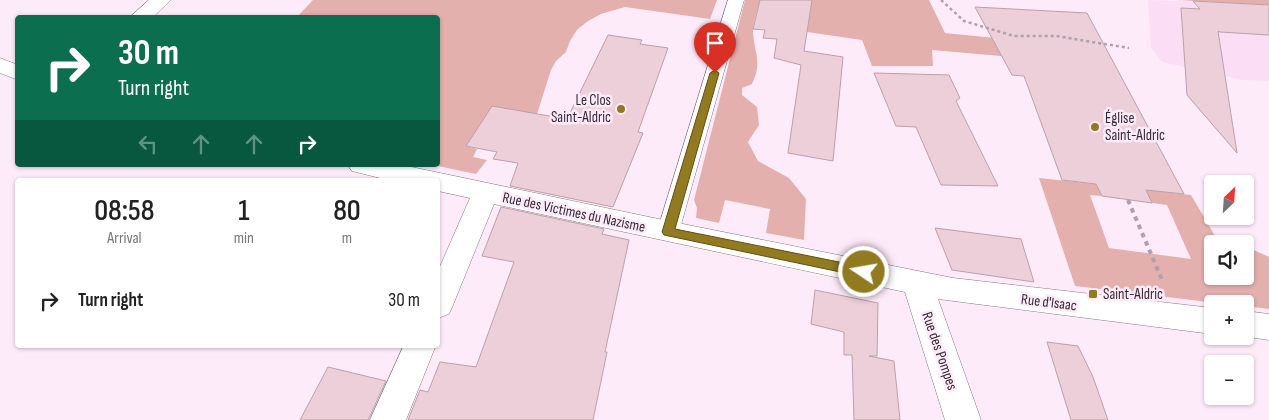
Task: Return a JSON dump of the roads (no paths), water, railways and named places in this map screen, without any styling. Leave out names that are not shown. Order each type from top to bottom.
[{"type":"street","points":[[142,15],[161,0]]},
{"type":"street","points":[[0,65],[15,72]]},
{"type":"street","points":[[370,167],[419,178]]},
{"type":"street","name":"Rue des Victimes du Nazisme","points":[[440,183],[485,194],[917,283]]},
{"type":"street","points":[[440,300],[485,194]]},
{"type":"street","name":"Rue d'Isaac","points":[[917,283],[963,291],[1204,319]]},
{"type":"street","name":"Rue des Pompes","points":[[917,283],[963,420]]},
{"type":"street","points":[[1254,325],[1269,327]]},
{"type":"street","points":[[388,420],[419,348]]},
{"type":"lane","points":[[668,232],[736,0]]},
{"type":"place","name":"Le Clos Saint-Aldric","points":[[621,109]]},
{"type":"place","name":"Église Saint-Aldric","points":[[1095,127]]},
{"type":"place","name":"Saint-Aldric","points":[[1093,294]]}]
